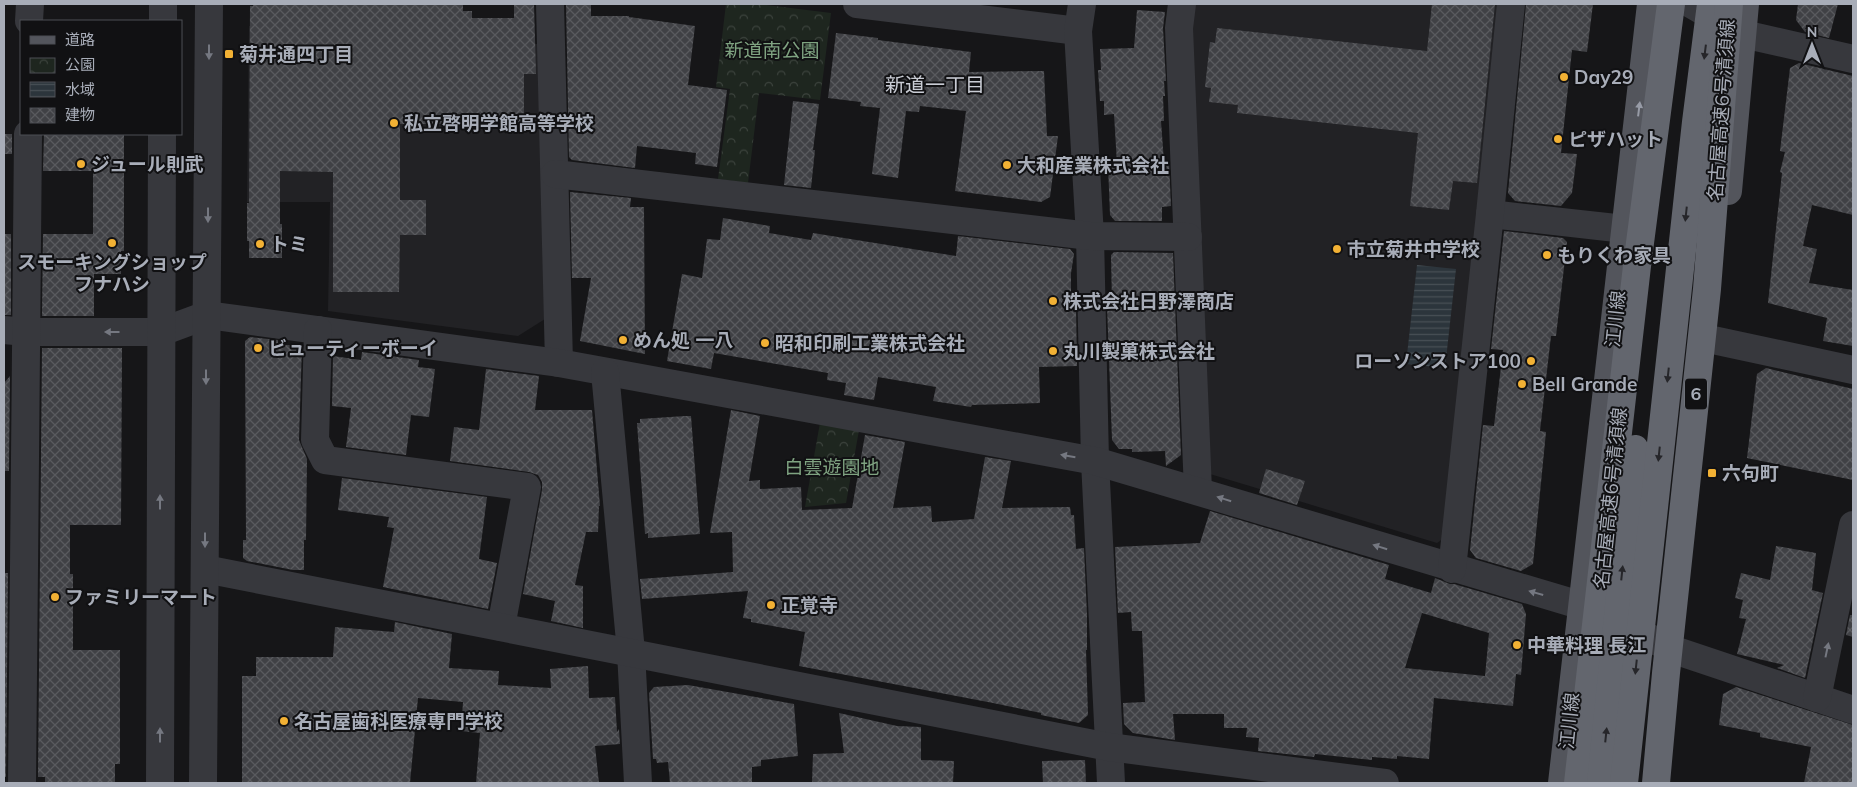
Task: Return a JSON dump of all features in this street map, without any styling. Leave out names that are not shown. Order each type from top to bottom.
[{"type":"highway","name":"名古屋高速6号清須線","points":[[1578,783],[1637,266],[1671,4]]},
{"type":"highway","points":[[1601,783],[1641,384],[1684,4]]},
{"type":"highway","points":[[1624,783],[1695,132],[1711,4]]},
{"type":"highway","name":"名古屋高速6号清須線","points":[[1656,783],[1707,289],[1729,4]]},
{"type":"main road","name":"江川線","points":[[1562,783],[1651,4]]},
{"type":"main road","points":[[1664,783],[1677,651],[1713,340],[1745,4]]},
{"type":"street","points":[[30,4],[30,20]]},
{"type":"street","points":[[163,4],[163,20]]},
{"type":"street","points":[[203,783],[209,4]]},
{"type":"street","points":[[550,4],[559,363]]},
{"type":"street","points":[[857,4],[1078,31]]},
{"type":"street","points":[[1082,4],[1078,31],[1090,236],[1095,461],[1111,783]]},
{"type":"street","points":[[1182,4],[1179,28],[1198,491]]},
{"type":"street","points":[[1452,568],[1511,4]]},
{"type":"street","points":[[1691,4],[1743,34],[1853,60]]},
{"type":"street","points":[[22,783],[14,484],[15,331],[28,135]]},
{"type":"street","points":[[160,783],[162,135]]},
{"type":"street","points":[[554,174],[1090,236],[1188,237]]},
{"type":"street","points":[[1490,214],[1625,229]]},
{"type":"street","points":[[15,331],[161,332],[207,315],[559,363],[1095,461],[1582,606],[1677,651],[1853,710]]},
{"type":"street","points":[[318,330],[315,440],[326,460],[527,487],[501,627]]},
{"type":"street","points":[[1713,340],[1853,370]]},
{"type":"street","points":[[605,372],[631,652],[638,783]]},
{"type":"street","points":[[1817,698],[1853,525]]},
{"type":"street","points":[[204,568],[1109,747],[1385,783]]},
{"type":"shaded area","name":"私立啓明学館高等学校","points":[[325,4],[445,4],[445,43],[538,44],[545,319],[518,336],[328,311],[330,202],[247,202],[249,26],[314,26],[325,16]]},
{"type":"shaded area","name":"市立菊井中学校","points":[[1191,4],[1504,4],[1447,536],[1437,543],[1210,474]]},
{"type":"green space","name":"新道南公園","points":[[726,4],[758,4],[831,13],[820,100],[759,93],[748,183],[718,179],[730,89],[716,87]]},
{"type":"green space","name":"白雲遊園地","points":[[820,423],[859,430],[846,503],[805,507]]},
{"type":"water","points":[[1417,265],[1456,269],[1445,368],[1406,364]]},
{"type":"building","points":[[253,4],[463,4],[463,11],[472,11],[472,18],[514,18],[514,4],[534,4],[536,74],[524,74],[524,124],[400,124],[400,200],[426,200],[426,235],[400,235],[399,292],[333,292],[333,172],[280,171],[282,258],[249,258],[247,203],[249,203],[250,6],[253,6]]},
{"type":"building","points":[[566,4],[591,4],[591,16],[629,16],[695,26],[688,85],[727,90],[717,167],[695,164],[696,153],[637,146],[635,168],[572,160],[569,157]]},
{"type":"building","points":[[1432,4],[1495,4],[1477,183],[1453,181],[1449,210],[1410,206],[1418,133],[1237,113],[1238,105],[1209,102],[1211,88],[1205,87],[1210,42],[1215,43],[1217,28],[1427,51]]},
{"type":"building","points":[[1526,4],[1593,4],[1587,52],[1572,50],[1561,153],[1577,154],[1572,193],[1561,206],[1515,201],[1508,193]]},
{"type":"building","points":[[1798,4],[1838,4],[1829,38],[1805,32],[1796,20]]},
{"type":"building","points":[[1137,10],[1165,12],[1163,28],[1166,81],[1164,81],[1165,96],[1163,96],[1164,121],[1161,121],[1164,162],[1169,162],[1171,206],[1162,207],[1162,221],[1115,221],[1110,215],[1108,165],[1117,164],[1114,114],[1104,115],[1104,101],[1100,101],[1098,70],[1101,70],[1100,49],[1134,48]]},
{"type":"building","points":[[836,33],[971,52],[969,72],[1044,71],[1047,136],[1058,136],[1050,197],[1041,202],[955,191],[966,111],[920,106],[919,112],[906,111],[898,178],[872,174],[880,108],[860,106],[861,102],[828,98]]},
{"type":"building","points":[[1799,63],[1853,76],[1853,215],[1812,205],[1803,246],[1817,249],[1809,283],[1853,290],[1853,346],[1823,341],[1827,318],[1768,303],[1782,173],[1780,172],[1785,152],[1780,151],[1790,68]]},
{"type":"building","points":[[793,101],[819,104],[813,150],[815,150],[811,188],[784,185]]},
{"type":"building","points":[[4,134],[12,134],[12,154],[4,154]]},
{"type":"building","points":[[44,135],[124,135],[124,251],[121,251],[121,274],[94,274],[94,316],[42,316],[43,234],[93,234],[93,171],[43,171]]},
{"type":"building","points":[[570,192],[631,198],[630,207],[644,207],[645,354],[580,341],[591,278],[572,278]]},
{"type":"building","points":[[723,218],[770,226],[769,233],[811,240],[813,233],[956,256],[958,236],[1070,249],[1074,254],[1071,273],[1071,307],[1076,307],[1077,366],[1039,367],[1040,403],[972,405],[971,407],[933,401],[936,387],[878,377],[874,400],[844,395],[846,383],[827,380],[828,373],[714,353],[711,369],[667,361],[682,274],[702,278],[707,239],[720,240]]},
{"type":"building","points":[[1504,231],[1563,238],[1567,242],[1556,336],[1551,336],[1540,431],[1546,432],[1533,564],[1521,571],[1476,558],[1470,550],[1483,425],[1494,426],[1503,350],[1491,349]]},
{"type":"building","points":[[4,234],[11,234],[11,315],[4,315]]},
{"type":"building","points":[[1114,252],[1173,253],[1181,455],[1166,466],[1165,451],[1132,452],[1132,449],[1119,449],[1112,440],[1107,306],[1112,306],[1111,255]]},
{"type":"building","points":[[250,337],[278,340],[278,345],[302,345],[299,440],[307,459],[304,570],[293,570],[247,561],[243,558],[243,540],[246,540],[245,341]]},
{"type":"building","points":[[42,348],[122,348],[121,525],[70,525],[70,574],[73,574],[73,650],[120,650],[120,764],[115,764],[115,783],[45,783],[45,777],[38,777]]},
{"type":"building","points":[[362,352],[419,360],[418,367],[435,369],[429,417],[411,415],[406,455],[346,447],[351,408],[332,406],[333,356],[361,360]]},
{"type":"building","points":[[1766,368],[1853,389],[1853,480],[1747,458],[1757,374]]},
{"type":"building","points":[[486,369],[539,376],[535,410],[592,410],[600,506],[598,532],[586,532],[575,585],[583,586],[583,628],[551,621],[555,601],[523,594],[542,490],[542,482],[538,475],[529,472],[450,461],[454,427],[479,430]]},
{"type":"building","points":[[10,376],[9,471],[4,471],[4,383]]},
{"type":"building","points":[[731,410],[760,416],[749,481],[760,480],[760,489],[801,487],[802,510],[852,508],[865,435],[905,442],[893,508],[931,506],[932,522],[974,519],[985,457],[1011,461],[1002,508],[1070,507],[1071,515],[1074,515],[1076,549],[1084,548],[1088,715],[1079,723],[993,703],[799,666],[805,632],[751,622],[751,619],[743,618],[748,591],[642,599],[640,579],[733,572],[732,532],[710,533]]},
{"type":"building","points":[[691,416],[700,534],[648,538],[648,533],[645,534],[637,423],[640,423],[640,419]]},
{"type":"building","points":[[1266,469],[1305,481],[1297,505],[1259,493]]},
{"type":"building","points":[[342,478],[487,497],[479,559],[497,563],[488,609],[383,587],[394,528],[387,527],[389,517],[338,510]]},
{"type":"building","points":[[1210,511],[1389,565],[1385,579],[1431,593],[1435,578],[1522,604],[1526,614],[1521,675],[1516,674],[1513,706],[1434,698],[1429,759],[1397,756],[1397,759],[1372,757],[1372,760],[1315,754],[1314,757],[1258,751],[1259,738],[1246,737],[1247,728],[1224,728],[1224,714],[1173,714],[1175,740],[1133,733],[1124,724],[1123,703],[1145,702],[1142,631],[1132,631],[1131,612],[1118,613],[1115,547],[1200,543]],"holes":[[[1422,613],[1489,633],[1485,676],[1405,668]]]},
{"type":"building","points":[[1776,546],[1816,553],[1812,590],[1823,593],[1805,678],[1777,668],[1784,665],[1737,654],[1746,619],[1739,618],[1743,600],[1735,598],[1741,573],[1770,580]]},
{"type":"building","points":[[4,573],[8,573],[6,777],[4,777]]},
{"type":"building","points":[[1850,615],[1853,615],[1853,637],[1846,635]]},
{"type":"building","points":[[395,622],[452,634],[449,668],[499,671],[498,685],[551,688],[550,669],[588,666],[589,698],[615,697],[617,732],[619,729],[620,744],[595,746],[599,783],[476,783],[480,733],[461,731],[463,702],[418,698],[410,783],[242,783],[242,676],[256,676],[256,657],[333,657],[335,627],[394,632]]},
{"type":"building","points":[[688,685],[794,704],[798,756],[761,760],[761,766],[752,767],[752,783],[670,783],[668,762],[657,763],[656,759],[653,759],[649,693],[654,687]]},
{"type":"building","points":[[1736,687],[1853,725],[1853,783],[1804,783],[1811,747],[1760,737],[1760,733],[1719,725],[1723,694]]},
{"type":"building","points":[[839,713],[897,726],[921,727],[921,760],[954,761],[953,783],[812,783],[813,754],[844,753]]},
{"type":"building","points":[[1085,760],[1086,783],[1043,783],[1042,761]]},
{"type":"place","name":"菊井通四丁目","points":[[229,54]]},
{"type":"place","name":"Day29","points":[[1564,77]]},
{"type":"place","name":"私立啓明学館高等学校","points":[[394,123]]},
{"type":"place","name":"ピザハット","points":[[1558,139]]},
{"type":"place","name":"ジュール則武","points":[[81,164]]},
{"type":"place","name":"大和産業株式会社","points":[[1007,165]]},
{"type":"place","name":"スモーキングショップ フナハシ","points":[[112,243]]},
{"type":"place","name":"トミ","points":[[260,244]]},
{"type":"place","name":"市立菊井中学校","points":[[1337,249]]},
{"type":"place","name":"もりくわ家具","points":[[1547,255]]},
{"type":"place","name":"株式会社日野澤商店","points":[[1053,301]]},
{"type":"place","name":"めん処 一八","points":[[623,340]]},
{"type":"place","name":"昭和印刷工業株式会社","points":[[765,343]]},
{"type":"place","name":"ビューティーボーイ","points":[[258,348]]},
{"type":"place","name":"丸川製菓株式会社","points":[[1053,351]]},
{"type":"place","name":"ローソンストア100","points":[[1531,361]]},
{"type":"place","name":"Bell Grande","points":[[1522,384]]},
{"type":"place","name":"六句町","points":[[1712,473]]},
{"type":"place","name":"ファミリーマート","points":[[55,597]]},
{"type":"place","name":"正覚寺","points":[[771,605]]},
{"type":"place","name":"中華料理 長江","points":[[1517,645]]},
{"type":"place","name":"名古屋歯科医療専門学校","points":[[284,721]]},
{"type":"district","name":"新道一丁目","points":[[935,85]]}]
